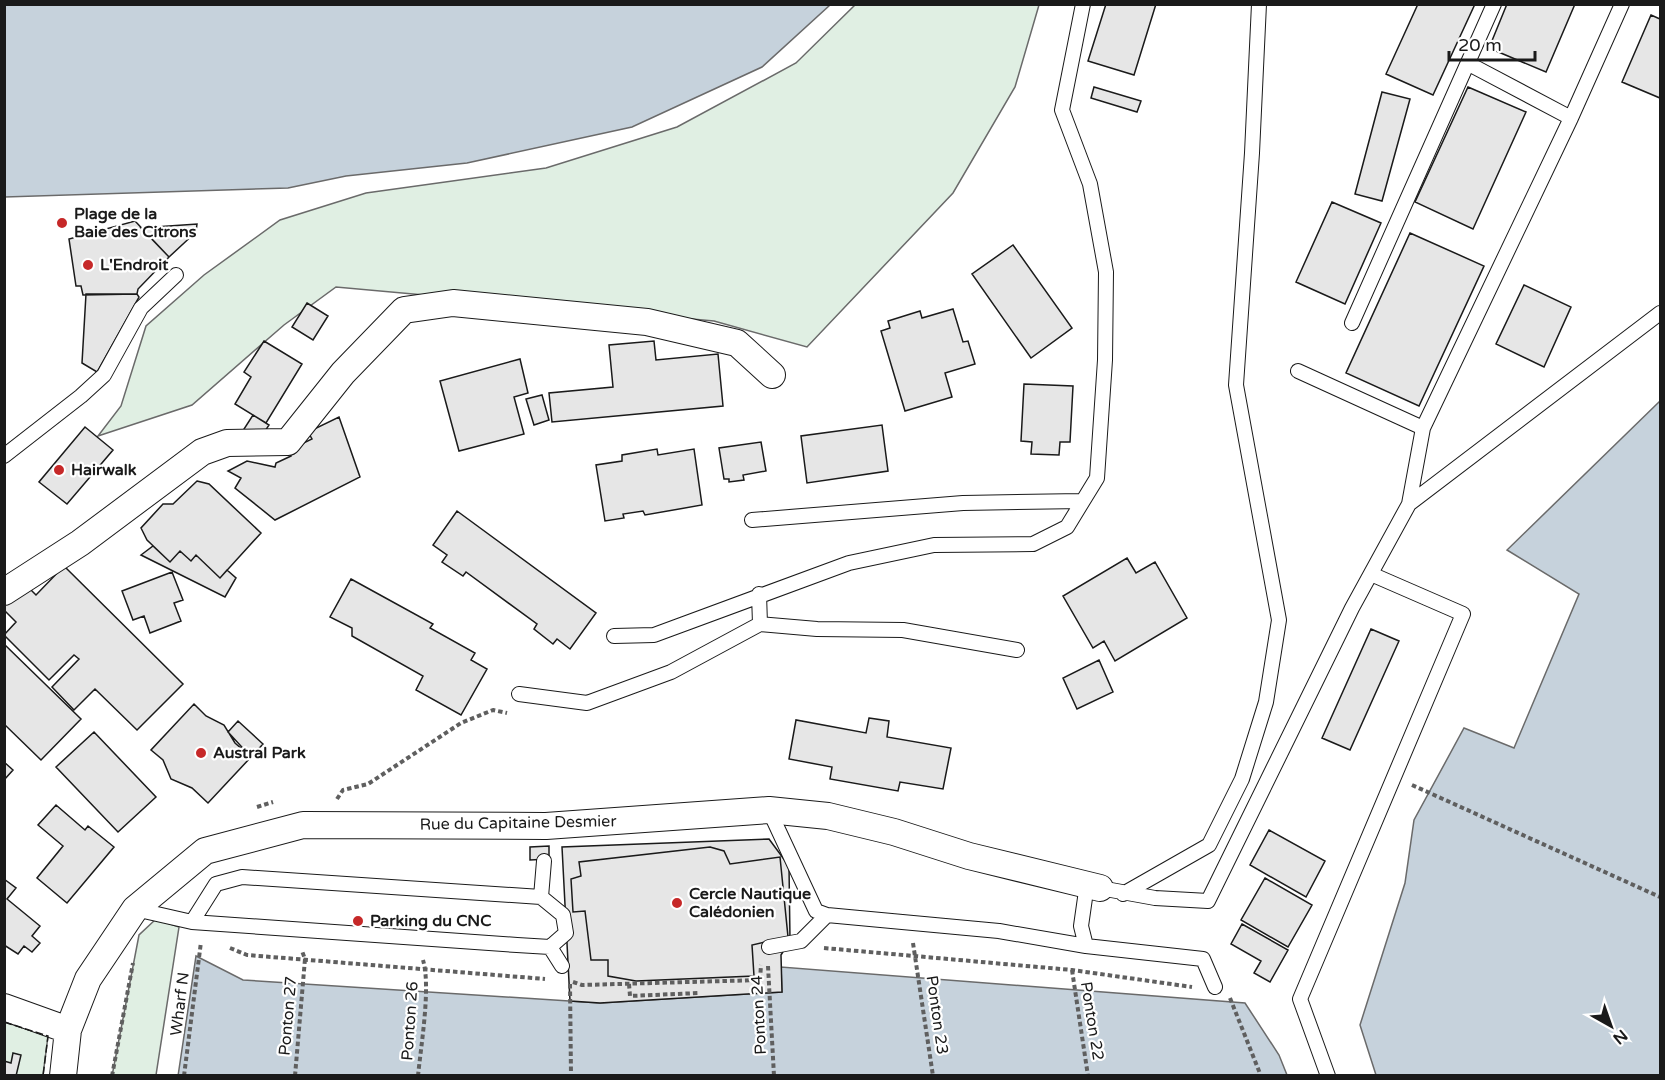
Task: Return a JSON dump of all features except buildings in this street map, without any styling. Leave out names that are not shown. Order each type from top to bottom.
[{"type":"street","points":[[4,592],[80,543],[202,452],[227,443],[288,442],[343,373],[404,309],[453,303],[647,322],[737,343],[772,375]]},
{"type":"street","name":"Rue du Capitaine Desmier","points":[[63,1076],[68,1030],[88,979],[135,909],[205,851],[303,825],[545,835],[769,810],[828,816],[894,832],[969,856],[1104,889]]},
{"type":"street","points":[[4,1007],[68,1030]]},
{"type":"lane","points":[[614,636],[654,635],[759,594],[849,563],[934,545],[1033,544],[1067,527],[1097,478],[1105,360],[1106,272],[1090,184],[1062,110],[1083,4]]},
{"type":"lane","points":[[1086,946],[1081,926],[1104,889],[1209,845],[1242,779],[1266,702],[1279,620],[1236,385],[1252,153],[1259,4]]},
{"type":"lane","points":[[1352,323],[1494,4]]},
{"type":"lane","points":[[1104,889],[1208,901],[1371,574],[1409,504],[1423,428],[1571,118],[1622,4]]},
{"type":"lane","points":[[1469,64],[1571,118]]},
{"type":"lane","points":[[4,456],[81,396],[104,375],[141,308],[176,275]]},
{"type":"lane","points":[[1409,504],[1660,312]]},
{"type":"lane","points":[[1298,371],[1423,428]]},
{"type":"lane","points":[[752,520],[963,503],[1082,501]]},
{"type":"lane","points":[[1328,1076],[1300,999],[1463,614],[1371,574]]},
{"type":"lane","points":[[759,594],[760,624]]},
{"type":"lane","points":[[519,694],[586,703],[671,672],[760,624],[817,629],[903,630],[1017,650]]},
{"type":"lane","points":[[769,810],[816,911],[826,915],[999,931],[1086,946],[1203,959],[1220,986]]},
{"type":"lane","points":[[541,897],[544,861]]},
{"type":"lane","points":[[135,909],[199,927],[550,947],[566,933],[563,915],[541,897],[242,877],[216,884],[199,927]]},
{"type":"lane","points":[[766,950],[801,941],[826,915]]},
{"type":"lane","points":[[550,947],[562,966]]},
{"type":"path","points":[[343,790],[368,784],[460,723],[493,710],[514,715]]},
{"type":"path","points":[[1394,777],[1660,897]]},
{"type":"path","points":[[199,927],[247,955],[547,979]]},
{"type":"path","name":"Wharf N","points":[[184,1076],[199,927]]},
{"type":"path","points":[[819,947],[1072,970],[1197,988],[1220,986],[1261,1076]]},
{"type":"path","points":[[571,1076],[569,981],[582,985],[760,980],[766,950]]},
{"type":"path","points":[[112,1076],[134,957]]},
{"type":"path","name":"Ponton 23","points":[[916,957],[933,1076]]},
{"type":"path","name":"Ponton 27","points":[[295,1076],[305,959]]},
{"type":"path","name":"Ponton 24","points":[[768,963],[774,1076]]},
{"type":"path","name":"Ponton 26","points":[[418,1076],[426,969]]},
{"type":"path","name":"Ponton 22","points":[[1072,970],[1088,1076]]},
{"type":"path","points":[[629,984],[630,996],[699,993]]},
{"type":"green space","points":[[855,5],[1039,5],[1015,87],[953,193],[807,347],[714,321],[336,287],[284,325],[192,405],[98,436],[121,406],[146,326],[204,275],[280,220],[366,193],[546,168],[677,127],[796,63]]},
{"type":"green space","points":[[156,919],[179,927],[156,1075],[112,1076],[139,935]]},
{"type":"green space","points":[[5,1022],[48,1036],[43,1075],[5,1076]]},
{"type":"shaded area","points":[[4,5],[830,5],[762,67],[632,127],[467,163],[346,176],[288,188],[5,197]]},
{"type":"shaded area","points":[[1660,401],[1660,1075],[1376,1075],[1360,1025],[1405,883],[1414,820],[1464,728],[1514,748],[1579,594],[1507,550]]},
{"type":"shaded area","points":[[196,956],[243,980],[600,1003],[782,992],[781,967],[1245,1003],[1279,1055],[1287,1075],[178,1076]]},
{"type":"fence","points":[[4,1022],[48,1036],[43,1076]]},
{"type":"place","name":"Plage de la Baie des Citrons","points":[[62,223]]},
{"type":"place","name":"L'Endroit","points":[[88,265]]},
{"type":"place","name":"Hairwalk","points":[[59,470]]},
{"type":"place","name":"Austral Park","points":[[201,753]]},
{"type":"place","name":"Cercle Nautique Calédonien","points":[[677,903]]},
{"type":"place","name":"Parking du CNC","points":[[358,921]]}]
